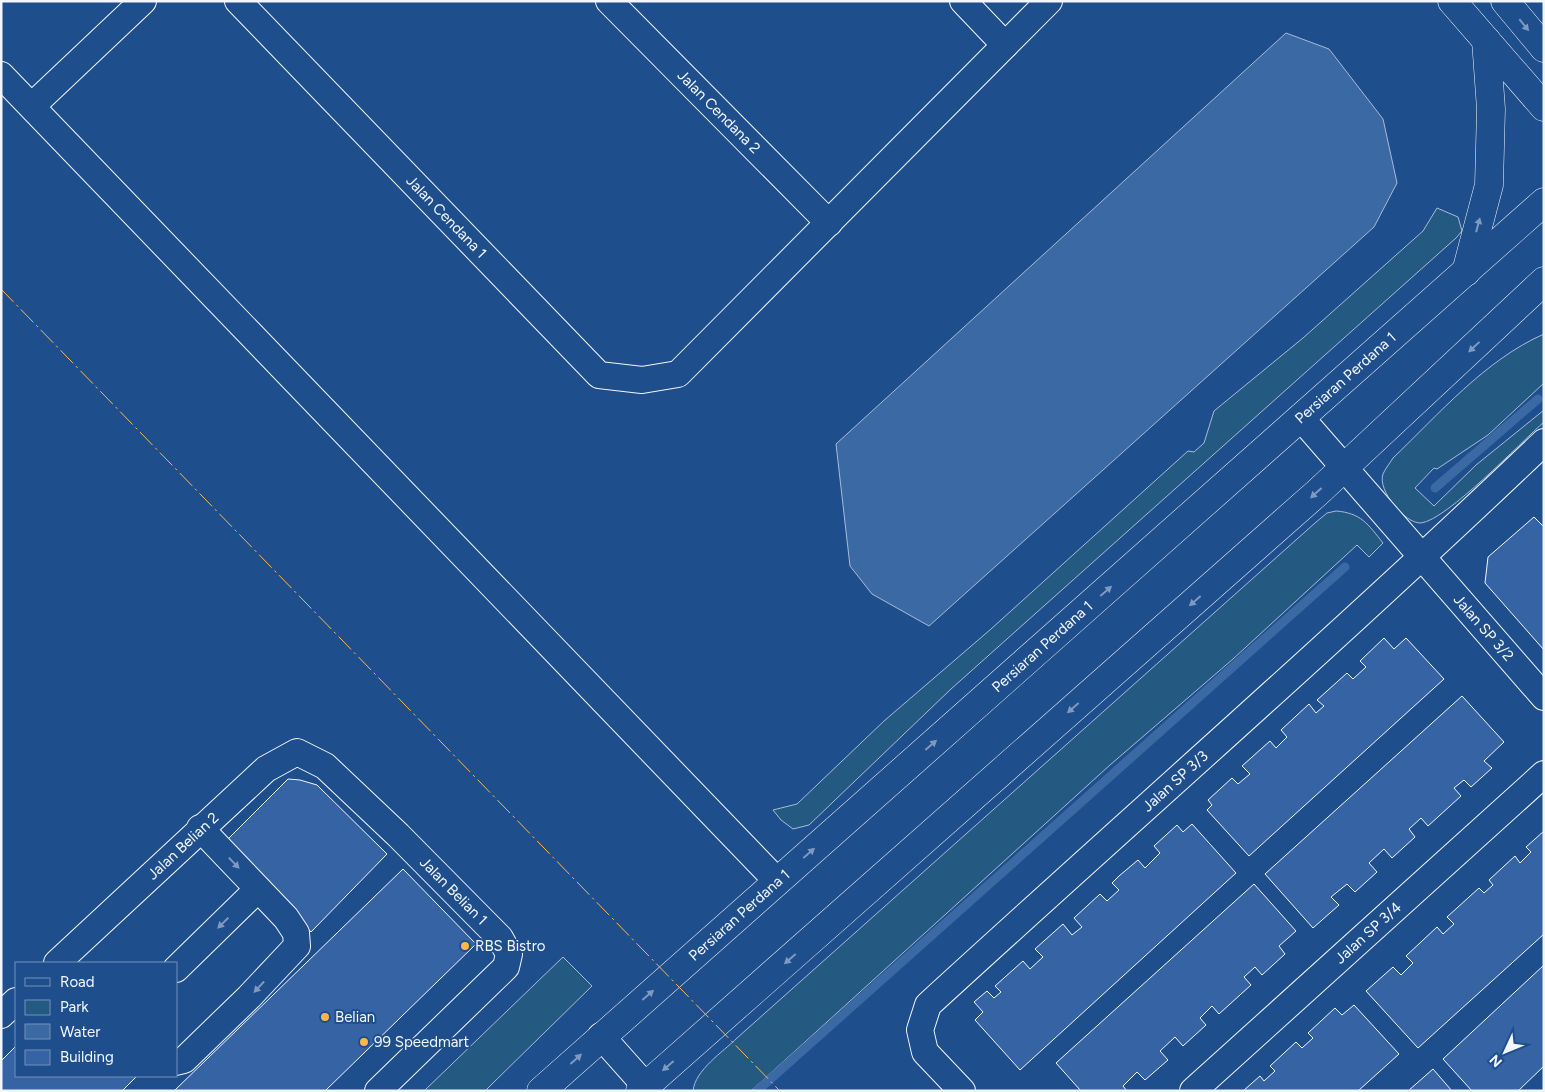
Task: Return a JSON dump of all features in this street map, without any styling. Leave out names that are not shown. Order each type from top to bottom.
[{"type":"street","points":[[32,106],[143,1]]},
{"type":"street","name":"Jalan Cendana 1","points":[[238,1],[598,375],[642,380],[678,374],[828,223]]},
{"type":"street","name":"Jalan Cendana 2","points":[[609,1],[828,223]]},
{"type":"street","points":[[963,1],[1005,45]]},
{"type":"street","points":[[828,223],[1049,1]]},
{"type":"street","points":[[1452,1],[1544,107]]},
{"type":"street","points":[[1505,1],[1544,48]]},
{"type":"street","points":[[1466,272],[1489,184],[1491,109],[1486,40]]},
{"type":"street","points":[[1,75],[777,882]]},
{"type":"street","name":"Persiaran Perdana 1","points":[[541,1091],[1544,202]]},
{"type":"street","points":[[601,1036],[645,1089],[1345,467],[1544,281]]},
{"type":"street","points":[[1509,313],[1544,310]]},
{"type":"street","name":"Jalan SP 3/2","points":[[1301,418],[1544,697]]},
{"type":"street","name":"Jalan SP 3/3","points":[[962,1091],[925,1052],[920,1030],[928,1005],[1168,786],[1422,559],[1544,442]]},
{"type":"street","name":"Jalan Belian 2","points":[[59,962],[200,828],[266,770],[297,752],[321,762]]},
{"type":"street","name":"Jalan Belian 1","points":[[321,762],[398,835],[500,938],[509,954],[506,967],[378,1091]]},
{"type":"street","name":"Jalan SP 3/4","points":[[1193,1091],[1544,774]]},
{"type":"street","points":[[178,1062],[184,1060],[250,997],[297,946],[296,933],[286,918],[200,828]]},
{"type":"street","points":[[178,967],[258,889]]},
{"type":"street","points":[[1,1015],[15,1002]]},
{"type":"green space","points":[[1437,208],[1458,217],[1462,231],[1456,238],[951,689],[809,825],[793,829],[781,820],[773,810],[797,804],[884,721],[991,629],[1188,451],[1194,452],[1204,443],[1214,411],[1303,338],[1423,231]]},
{"type":"green space","points":[[1544,334],[1544,383],[1488,435],[1437,469],[1434,468],[1415,488],[1434,506],[1476,465],[1544,410],[1544,422],[1484,479],[1448,509],[1433,519],[1421,523],[1407,518],[1388,497],[1382,481],[1383,474],[1393,458],[1445,406],[1482,373],[1522,345]]},
{"type":"green space","points":[[1336,511],[1358,517],[1373,530],[1383,543],[1369,557],[1357,545],[1233,659],[1110,765],[751,1091],[693,1091],[699,1076],[717,1055],[1315,523],[1327,513]]},
{"type":"green space","points":[[563,957],[592,986],[485,1091],[424,1091]]},
{"type":"water","points":[[1286,33],[1329,49],[1383,119],[1397,183],[1374,227],[929,626],[872,594],[850,566],[836,444]]},
{"type":"building","points":[[1534,517],[1544,527],[1544,650],[1485,583],[1488,557]]},
{"type":"building","points":[[1384,638],[1394,649],[1406,638],[1444,679],[1249,856],[1207,810],[1212,805],[1208,800],[1232,778],[1238,784],[1250,774],[1242,766],[1270,741],[1276,748],[1287,737],[1281,730],[1309,704],[1316,713],[1324,706],[1317,700],[1347,673],[1353,679],[1366,667],[1360,661]]},
{"type":"building","points":[[1462,696],[1504,742],[1484,761],[1492,768],[1471,787],[1464,780],[1454,788],[1461,796],[1428,826],[1421,818],[1409,829],[1415,837],[1392,858],[1384,849],[1369,863],[1377,872],[1355,892],[1347,884],[1331,897],[1339,905],[1313,928],[1265,874]]},
{"type":"building","points":[[288,779],[317,785],[387,854],[311,932],[227,840]]},
{"type":"building","points":[[1192,824],[1236,873],[1020,1070],[975,1020],[983,1012],[974,1002],[987,991],[994,998],[1001,992],[995,986],[1023,961],[1030,969],[1043,957],[1035,949],[1063,924],[1072,935],[1082,927],[1074,918],[1100,894],[1107,901],[1119,890],[1112,883],[1138,860],[1145,868],[1160,853],[1154,846],[1177,825],[1183,832]]},
{"type":"building","points":[[1544,831],[1544,934],[1418,1048],[1366,991],[1393,967],[1401,975],[1413,963],[1406,956],[1437,927],[1443,934],[1454,924],[1447,917],[1479,888],[1484,893],[1493,885],[1489,880],[1515,856],[1520,863],[1531,852],[1526,847]]},
{"type":"building","name":"Belian","points":[[403,869],[476,944],[325,1091],[174,1091]]},
{"type":"building","points":[[1254,884],[1296,931],[1279,946],[1285,954],[1262,975],[1255,967],[1244,977],[1251,985],[1219,1014],[1212,1006],[1200,1018],[1206,1025],[1183,1046],[1175,1037],[1160,1051],[1168,1060],[1145,1080],[1137,1072],[1123,1086],[1127,1091],[1081,1091],[1056,1063]]},
{"type":"building","points":[[1544,965],[1544,1066],[1518,1091],[1472,1091],[1443,1059]]},
{"type":"building","points":[[1354,1005],[1399,1054],[1358,1091],[1243,1091],[1260,1076],[1264,1081],[1275,1071],[1270,1066],[1296,1042],[1302,1048],[1313,1038],[1308,1033],[1335,1008],[1342,1015]]},
{"type":"building","points":[[15,1047],[15,1077],[136,1077],[122,1091],[1,1091],[1,1061]]},
{"type":"building","points":[[1433,1069],[1452,1091],[1408,1091]]},
{"type":"waterway","points":[[1435,488],[1538,399]]},
{"type":"waterway","points":[[757,1091],[1345,567]]},
{"type":"power","points":[[1,289],[780,1091]]},
{"type":"place","name":"RBS Bistro","points":[[465,946]]},
{"type":"place","name":"Belian","points":[[325,1017]]},
{"type":"place","name":"99 Speedmart","points":[[364,1042]]}]
